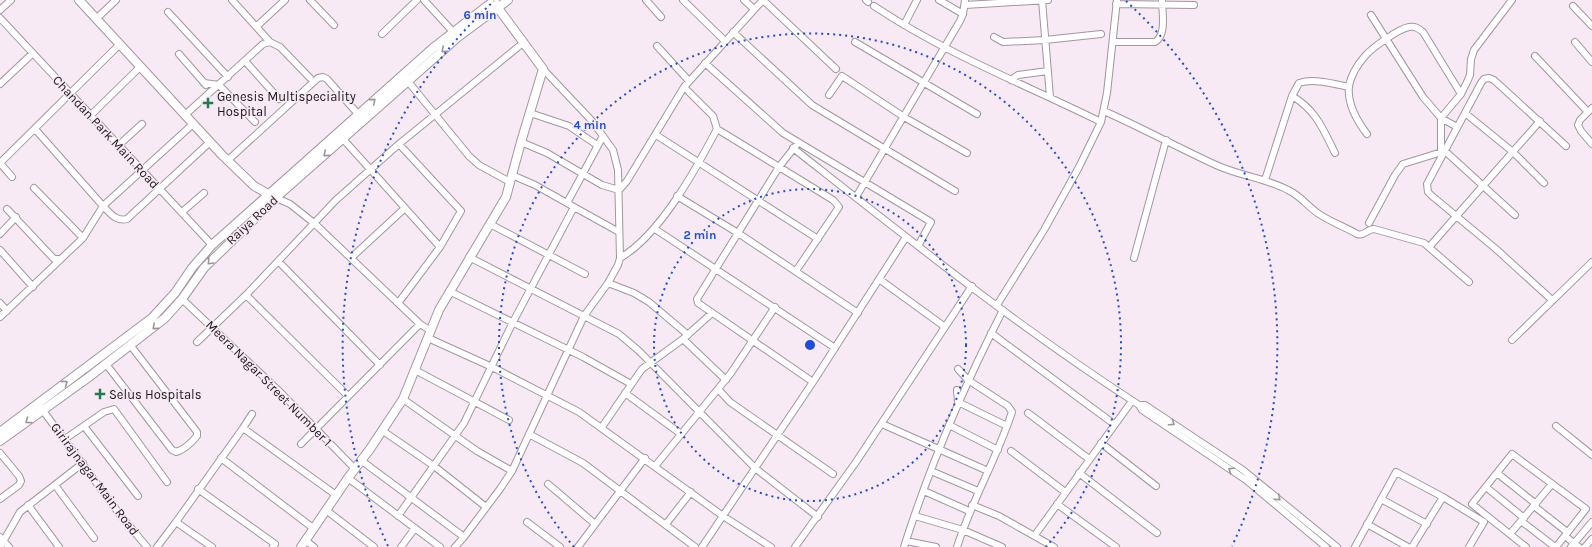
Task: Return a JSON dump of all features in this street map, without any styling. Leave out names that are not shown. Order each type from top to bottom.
[{"type":"street","points":[[0,10],[11,0]]},
{"type":"street","points":[[79,0],[193,124],[254,186],[290,204],[314,223],[399,302],[429,334],[579,412],[602,426],[723,516],[771,547]]},
{"type":"street","points":[[96,19],[116,0]]},
{"type":"street","points":[[232,0],[270,42],[280,47],[310,78]]},
{"type":"street","points":[[257,26],[284,0]]},
{"type":"street","points":[[310,0],[334,25]]},
{"type":"street","points":[[382,34],[417,0]]},
{"type":"street","points":[[424,0],[456,34]]},
{"type":"street","name":"Raiya Road","points":[[0,432],[142,326],[175,293],[192,268],[212,245],[343,139],[456,34],[495,3],[508,0]]},
{"type":"street","points":[[646,0],[661,17]]},
{"type":"street","points":[[683,0],[725,41]]},
{"type":"street","points":[[744,0],[754,9]]},
{"type":"street","points":[[618,190],[627,181],[684,87],[732,32],[763,0],[836,69]]},
{"type":"street","points":[[904,25],[917,0]]},
{"type":"street","points":[[939,0],[963,14]]},
{"type":"street","points":[[856,196],[945,48],[963,14],[965,3],[1044,0],[1045,40],[1050,97]]},
{"type":"street","points":[[1512,0],[1474,50],[1471,58],[1470,75],[1461,94],[1441,118],[1443,151],[1515,215]]},
{"type":"street","points":[[997,306],[1044,230],[1079,167],[1101,122],[1104,111],[1117,2],[1162,2],[1194,5]]},
{"type":"street","points":[[1112,42],[1155,42],[1158,40],[1162,32],[1162,2]]},
{"type":"street","points":[[455,547],[512,471],[584,316],[608,283],[618,265],[620,258],[617,159],[613,150],[603,136],[543,69],[495,3]]},
{"type":"street","points":[[874,6],[945,48],[1101,122]]},
{"type":"street","points":[[1574,6],[1592,26]]},
{"type":"street","points":[[168,12],[228,77]]},
{"type":"street","points":[[1371,15],[1422,97],[1441,118],[1458,127]]},
{"type":"street","name":"Chandan Park Main Road","points":[[0,18],[69,93],[120,144],[212,245]]},
{"type":"street","points":[[1367,134],[1357,121],[1353,110],[1349,87],[1352,75],[1366,54],[1408,27],[1418,28],[1430,42],[1461,94]]},
{"type":"street","points":[[732,32],[812,105],[955,191]]},
{"type":"street","points":[[994,37],[1003,42],[1045,40],[1101,34]]},
{"type":"street","points":[[184,132],[186,116],[263,44],[270,42]]},
{"type":"street","points":[[855,42],[977,114]]},
{"type":"street","points":[[1575,42],[1590,54],[1592,62]]},
{"type":"street","points":[[197,342],[246,295],[314,223],[369,170],[523,43]]},
{"type":"street","points":[[12,177],[0,163],[120,44]]},
{"type":"street","points":[[658,46],[689,81]]},
{"type":"street","points":[[0,84],[33,53]]},
{"type":"street","points":[[179,54],[212,92]]},
{"type":"street","points":[[1536,56],[1590,110],[1580,120],[1578,125],[1592,144]]},
{"type":"street","points":[[245,61],[279,99]]},
{"type":"street","points":[[705,63],[795,145],[918,246],[1078,365],[1132,400],[1139,405],[1142,410],[1246,480],[1326,547]]},
{"type":"street","points":[[90,115],[140,67]]},
{"type":"street","points":[[314,547],[303,544],[403,399],[429,334],[449,290],[506,197],[520,142],[543,69]]},
{"type":"street","points":[[1011,80],[1018,75],[1048,71]]},
{"type":"street","points":[[829,95],[842,76],[904,116],[967,153]]},
{"type":"street","points":[[228,160],[318,78],[323,77],[327,79],[358,114]]},
{"type":"street","points":[[1552,300],[1496,249],[1432,196],[1426,188],[1443,151],[1484,79],[1489,78],[1494,80],[1566,146]]},
{"type":"street","points":[[406,79],[457,143],[474,160],[488,170],[535,185],[619,232]]},
{"type":"street","name":"Raiya Road","points":[[0,441],[131,346],[166,318],[182,299],[204,268],[272,196],[358,114],[406,79]]},
{"type":"street","points":[[1265,180],[1295,88],[1304,82],[1323,82],[1349,87]]},
{"type":"street","points":[[204,83],[219,84],[255,122]]},
{"type":"street","points":[[684,87],[713,116],[717,129],[832,200],[839,207],[796,271]]},
{"type":"street","points":[[1292,96],[1304,103],[1315,115],[1335,153]]},
{"type":"street","points":[[1104,111],[1217,166],[1235,173],[1265,180],[1290,190],[1318,213],[1357,234],[1362,235],[1371,229],[1374,229],[1420,241],[1430,246],[1469,282]]},
{"type":"street","points":[[530,113],[570,126],[598,145]]},
{"type":"street","points":[[1465,113],[1513,152],[1544,182]]},
{"type":"street","points":[[1430,246],[1540,121]]},
{"type":"street","points":[[120,144],[142,124]]},
{"type":"street","points":[[0,317],[83,238],[103,206],[193,124]]},
{"type":"street","points":[[35,129],[103,206],[116,219],[122,220],[126,219],[160,189],[210,142]]},
{"type":"street","points":[[620,258],[633,250],[655,229],[677,196],[717,129]]},
{"type":"street","points":[[656,135],[818,239]]},
{"type":"street","points":[[567,203],[603,136]]},
{"type":"street","points":[[343,139],[369,170],[440,247]]},
{"type":"street","points":[[1134,258],[1166,140]]},
{"type":"street","points":[[520,142],[547,153],[602,185],[618,190]]},
{"type":"street","points":[[399,144],[461,211],[440,247],[399,302]]},
{"type":"street","points":[[795,145],[779,167],[696,299],[698,303],[813,382]]},
{"type":"street","points":[[795,145],[865,181],[931,222],[918,246]]},
{"type":"street","points":[[1369,223],[1394,175],[1403,164],[1443,151]]},
{"type":"street","points":[[34,188],[83,238]]},
{"type":"street","points":[[182,212],[204,193]]},
{"type":"street","points":[[677,196],[738,233],[858,313]]},
{"type":"street","points":[[398,516],[456,437],[475,402],[548,254],[574,207]]},
{"type":"street","points":[[352,257],[405,208]]},
{"type":"street","points":[[7,209],[54,259],[60,259]]},
{"type":"street","points":[[0,234],[16,217]]},
{"type":"street","points":[[490,224],[585,274]]},
{"type":"street","points":[[655,229],[835,348]]},
{"type":"street","points":[[702,547],[813,382],[906,236]]},
{"type":"street","points":[[0,250],[32,287]]},
{"type":"street","points":[[469,257],[619,334],[755,468],[818,517]]},
{"type":"street","points":[[278,261],[380,364]]},
{"type":"street","points":[[1512,340],[1592,262]]},
{"type":"street","points":[[879,279],[945,327]]},
{"type":"street","points":[[608,283],[634,293],[649,302],[686,337],[726,380]]},
{"type":"street","points":[[795,547],[818,517],[882,424],[972,286]]},
{"type":"street","points":[[449,290],[568,349],[631,384]]},
{"type":"street","points":[[175,293],[182,299]]},
{"type":"street","points":[[246,295],[348,396]]},
{"type":"street","name":"Meera Nagar Street Number 1","points":[[182,299],[213,326],[355,469]]},
{"type":"street","points":[[0,303],[7,311]]},
{"type":"street","points":[[656,465],[726,380],[775,307]]},
{"type":"street","points":[[936,547],[905,544],[958,402],[1003,310]]},
{"type":"street","points":[[602,426],[642,369],[686,337],[712,312]]},
{"type":"street","points":[[301,444],[420,324]]},
{"type":"street","points":[[991,333],[1114,424]]},
{"type":"street","points":[[106,364],[172,450],[176,452],[180,451],[198,436],[197,432],[131,346]]},
{"type":"street","points":[[957,547],[970,508],[998,450],[1012,412],[1010,408],[968,380],[958,369]]},
{"type":"street","points":[[415,370],[510,420]]},
{"type":"street","points":[[718,389],[730,402],[833,474]]},
{"type":"street","points":[[957,390],[958,402]]},
{"type":"street","points":[[625,393],[681,434]]},
{"type":"street","points":[[403,399],[456,437],[512,471]]},
{"type":"street","points":[[1034,535],[1132,400]]},
{"type":"street","points":[[958,402],[1007,426]]},
{"type":"street","name":"Girirajnagar Main Road","points":[[37,404],[65,439],[121,516],[147,547]]},
{"type":"street","points":[[1139,405],[1145,405],[1243,470],[1337,547]]},
{"type":"street","points":[[65,439],[104,412],[114,409],[167,482]]},
{"type":"street","points":[[1028,413],[1089,459]]},
{"type":"street","points":[[157,547],[252,414]]},
{"type":"street","points":[[882,424],[988,471]]},
{"type":"street","points":[[949,425],[998,450]]},
{"type":"street","points":[[84,426],[138,496]]},
{"type":"street","points":[[1556,426],[1592,455]]},
{"type":"street","points":[[243,428],[336,495]]},
{"type":"street","points":[[383,430],[434,466],[486,507]]},
{"type":"street","points":[[529,434],[571,455],[695,547]]},
{"type":"street","points":[[1101,443],[1156,486]]},
{"type":"street","points":[[1011,451],[1065,492]]},
{"type":"street","points":[[0,453],[19,476],[21,481],[19,485],[0,499]]},
{"type":"street","points":[[1526,547],[1472,504],[1512,454],[1586,509],[1557,545]]},
{"type":"street","points":[[221,458],[313,528]]},
{"type":"street","points":[[578,547],[645,458]]},
{"type":"street","points":[[362,460],[464,536]]},
{"type":"street","points":[[0,547],[2,539],[20,512],[83,463]]},
{"type":"street","points":[[931,471],[978,491]]},
{"type":"street","points":[[1355,547],[1396,472],[1443,496],[1484,522],[1469,547]]},
{"type":"street","points":[[1079,473],[1157,532]]},
{"type":"street","points":[[1497,473],[1566,534],[1575,546],[1592,522]]},
{"type":"street","points":[[348,478],[440,547]]},
{"type":"street","points":[[548,484],[595,524]]},
{"type":"street","points":[[1510,534],[1552,484]]},
{"type":"street","points":[[55,485],[94,538]]},
{"type":"street","points":[[1486,487],[1522,519],[1557,545],[1566,547]]},
{"type":"street","points":[[198,489],[275,544],[273,547]]},
{"type":"street","points":[[924,491],[970,508],[999,516],[1053,547]]},
{"type":"street","points":[[666,524],[691,492]]},
{"type":"street","points":[[1412,547],[1443,496]]},
{"type":"street","points":[[1381,499],[1427,524]]},
{"type":"street","points":[[1057,504],[1116,547]]},
{"type":"street","points":[[28,505],[59,547]]},
{"type":"street","points":[[326,510],[374,547]]},
{"type":"street","points":[[915,516],[962,530],[1002,547]]},
{"type":"street","points":[[176,522],[212,547]]},
{"type":"street","points":[[527,522],[560,547]]},
{"type":"street","points":[[1367,524],[1408,547]]},
{"type":"street","points":[[401,547],[415,528]]},
{"type":"street","points":[[2,539],[9,547]]},
{"type":"street","points":[[1585,547],[1592,539]]},
{"type":"place","name":"Genesis Multispeciality Hospital","points":[[208,103]]},
{"type":"place","name":"Selus Hospitals","points":[[100,394]]}]
